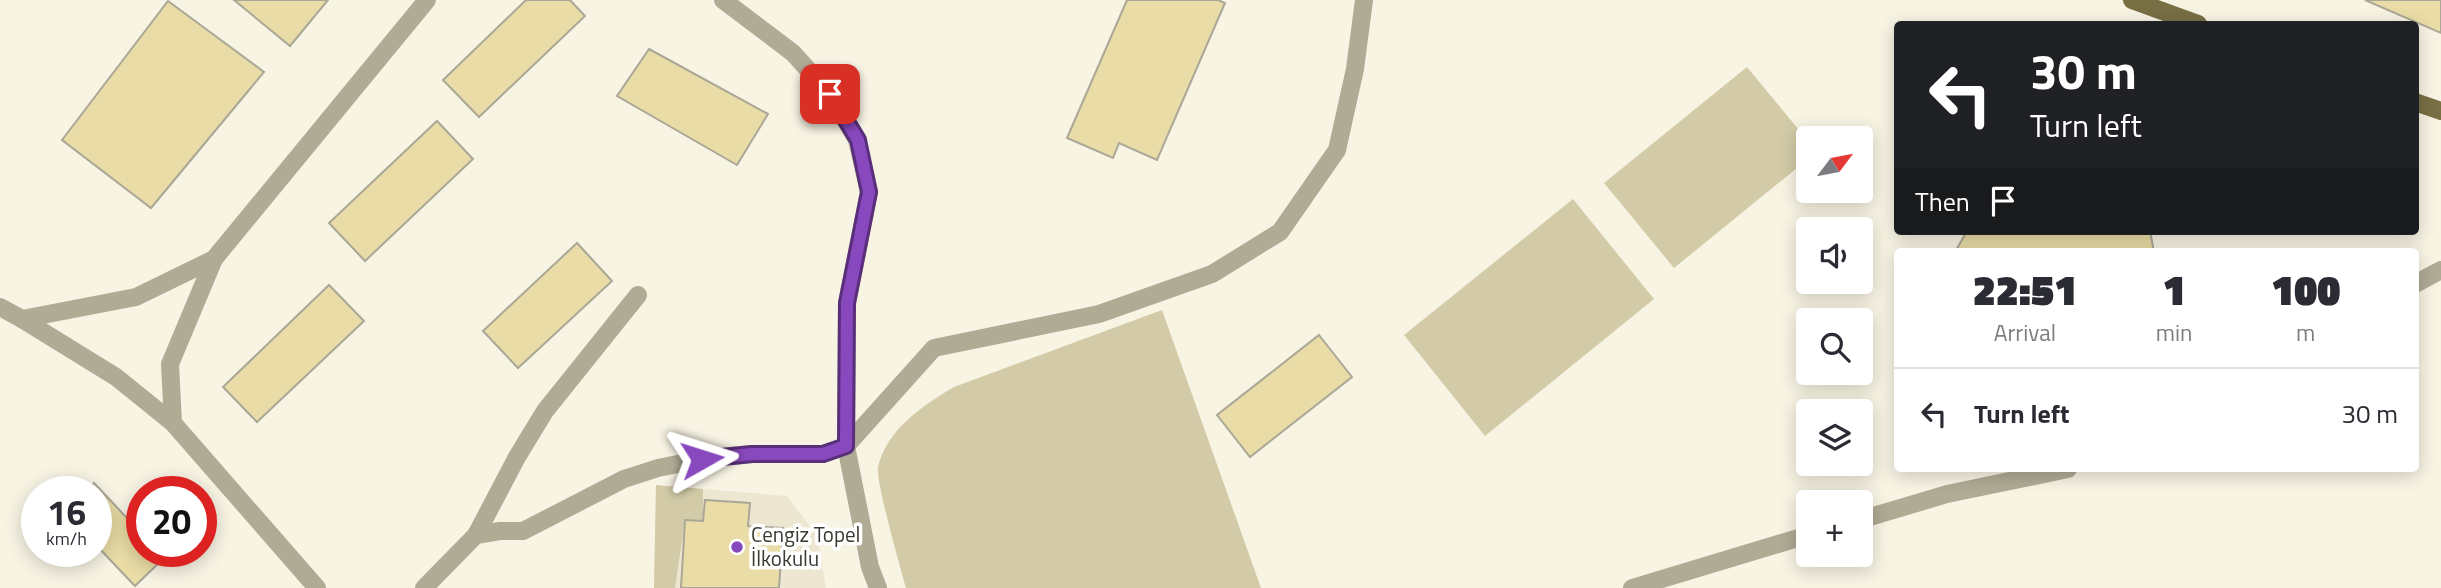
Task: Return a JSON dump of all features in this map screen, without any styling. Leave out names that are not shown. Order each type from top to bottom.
[{"type":"main road","points":[[2133,0],[2190,21]]},
{"type":"main road","points":[[2419,103],[2441,110]]},
{"type":"street","points":[[173,422],[170,363],[214,259],[427,0]]},
{"type":"street","points":[[723,0],[793,52],[830,94],[858,140],[869,192],[847,303],[846,446],[870,567],[878,588]]},
{"type":"street","points":[[476,535],[523,531],[624,479],[658,468],[702,459],[752,454],[823,454],[846,446],[934,348],[1099,314],[1212,274],[1279,232],[1337,150],[1355,69],[1364,0]]},
{"type":"street","points":[[22,319],[136,297],[214,259]]},
{"type":"street","points":[[2419,282],[2441,270]]},
{"type":"street","points":[[424,588],[476,535],[545,411],[638,295]]},
{"type":"street","points":[[0,307],[116,377],[173,422],[317,588]]},
{"type":"street","points":[[1873,516],[1947,494],[2053,472]]},
{"type":"street","points":[[1632,588],[1796,539]]},
{"type":"shaded area","points":[[1747,67],[1796,126],[1796,169],[1674,268],[1604,183]]},
{"type":"shaded area","points":[[1573,199],[1654,299],[1485,436],[1404,335]]},
{"type":"shaded area","points":[[1162,310],[1261,588],[906,588],[880,488],[878,467],[889,441],[907,420],[954,387]]},
{"type":"shaded area","name":"Cengiz Topel İlkokulu","points":[[656,485],[787,496],[817,535],[826,588],[654,588]]},
{"type":"shaded area","points":[[656,485],[703,489],[703,521],[685,520],[675,588],[654,588]]},
{"type":"building","points":[[234,0],[328,0],[290,46]]},
{"type":"building","points":[[526,0],[570,0],[585,16],[479,117],[443,80]]},
{"type":"building","points":[[1127,0],[1218,0],[1225,3],[1157,160],[1119,143],[1113,158],[1067,138]]},
{"type":"building","points":[[2365,0],[2441,0],[2441,33],[2419,23],[2419,21]]},
{"type":"building","points":[[168,1],[264,72],[151,208],[62,140]]},
{"type":"building","points":[[649,49],[768,114],[737,165],[617,96]]},
{"type":"building","points":[[437,121],[473,159],[365,261],[329,223]]},
{"type":"building","points":[[1965,235],[2151,235],[2153,248],[1957,248]]},
{"type":"building","points":[[577,243],[612,281],[518,368],[483,331]]},
{"type":"building","points":[[329,285],[364,321],[257,422],[223,387]]},
{"type":"building","points":[[1319,335],[1352,377],[1250,457],[1217,415]]},
{"type":"building","points":[[705,500],[750,503],[748,526],[783,528],[779,588],[681,588],[685,520],[703,521]]},
{"type":"building","points":[[112,502],[126,517],[126,567],[155,567],[135,586],[112,562]]},
{"type":"place","name":"Cengiz Topel İlkokulu","points":[[737,547]]},
{"type":"route","points":[[702,459],[752,454],[823,454],[846,446],[847,303],[869,192],[858,140],[830,94]]}]
